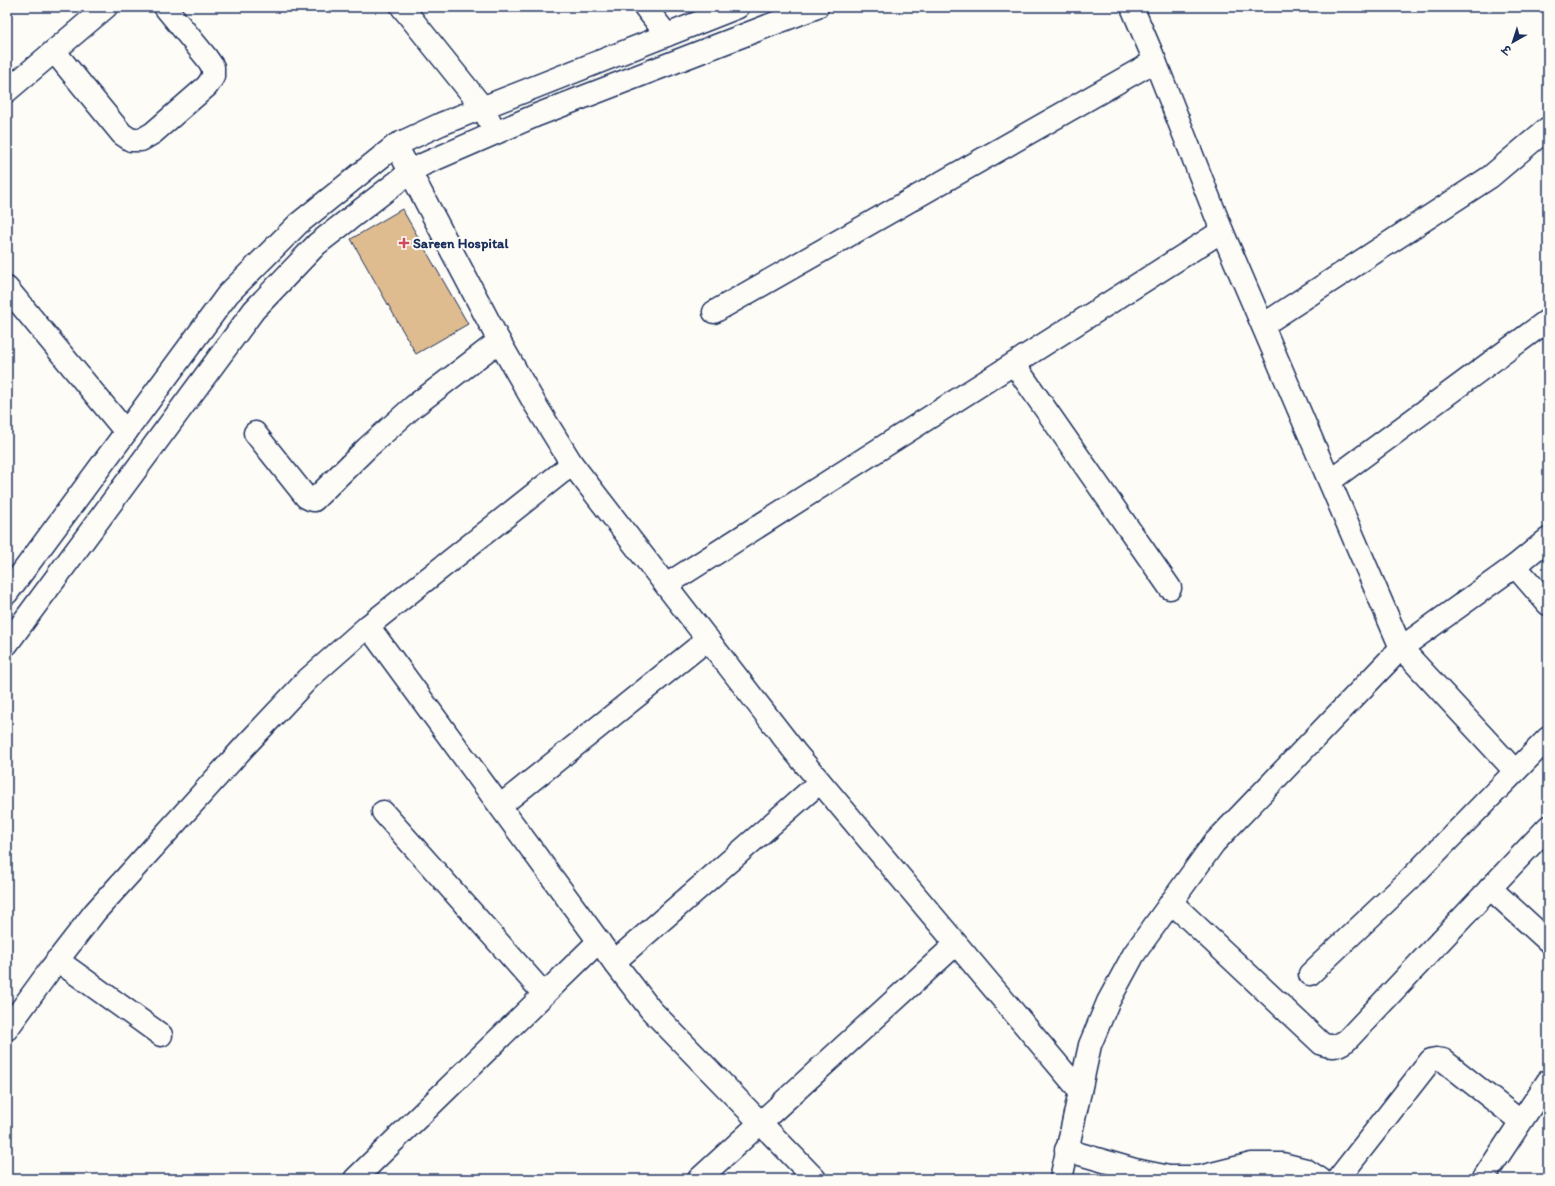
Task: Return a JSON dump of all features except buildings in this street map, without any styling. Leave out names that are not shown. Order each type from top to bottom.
[{"type":"street","points":[[7,91],[106,7]]},
{"type":"street","points":[[54,51],[122,134],[131,140],[141,140],[152,133],[207,86],[213,76],[212,67],[206,56],[165,7]]},
{"type":"street","points":[[402,7],[483,108],[495,133]]},
{"type":"street","points":[[645,7],[668,35]]},
{"type":"street","points":[[7,593],[228,294],[298,224],[396,145],[441,124],[738,7]]},
{"type":"street","points":[[7,644],[254,310],[317,244],[410,172],[424,164],[544,112],[817,7]]},
{"type":"street","points":[[1132,7],[1155,61],[1222,231],[1401,648],[1514,771]]},
{"type":"street","points":[[714,312],[1155,61]]},
{"type":"street","points":[[1263,325],[1490,177],[1548,128]]},
{"type":"street","points":[[396,145],[499,341],[572,464],[795,752],[1080,1091]]},
{"type":"street","points":[[666,585],[1222,231]]},
{"type":"street","points":[[7,288],[126,432]]},
{"type":"street","points":[[1330,481],[1548,320]]},
{"type":"street","points":[[255,433],[306,497],[314,500],[367,448],[413,407],[499,341]]},
{"type":"street","points":[[1014,364],[1170,588]]},
{"type":"street","points":[[7,1029],[57,960],[95,912],[244,747],[308,679],[368,626],[572,464]]},
{"type":"street","points":[[1061,1179],[1066,1150],[1090,1045],[1108,1002],[1134,954],[1214,843],[1401,648],[1514,566],[1548,539]]},
{"type":"street","points":[[1514,566],[1548,604]]},
{"type":"street","points":[[368,626],[614,962],[651,1010],[815,1179]]},
{"type":"street","points":[[500,806],[708,639]]},
{"type":"street","points":[[1310,974],[1408,881],[1514,771],[1548,738]]},
{"type":"street","points":[[614,962],[820,782]]},
{"type":"street","points":[[383,812],[544,994]]},
{"type":"street","points":[[1171,902],[1322,1044],[1330,1047],[1339,1046],[1347,1040],[1548,827]]},
{"type":"street","points":[[1490,888],[1548,941]]},
{"type":"street","points":[[355,1179],[599,941]]},
{"type":"street","points":[[699,1179],[956,944]]},
{"type":"street","points":[[57,960],[161,1035]]},
{"type":"street","points":[[1338,1179],[1431,1060],[1443,1060],[1520,1121]]},
{"type":"street","points":[[1483,1179],[1520,1121],[1548,1081]]},
{"type":"street","points":[[1066,1150],[1135,1170],[1169,1177],[1200,1177],[1252,1164],[1282,1164],[1306,1170],[1320,1179]]},
{"type":"place","name":"Sareen Hospital","points":[[404,243]]}]
